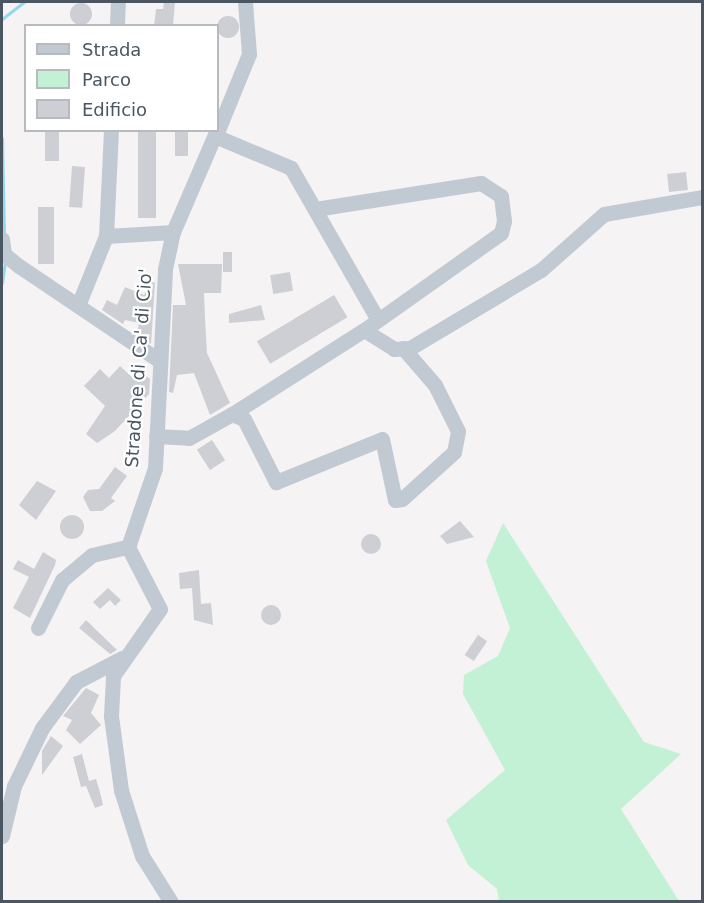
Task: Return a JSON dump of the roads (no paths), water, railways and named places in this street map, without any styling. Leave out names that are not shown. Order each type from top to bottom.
[{"type":"street","points":[[117,24],[118,2]]},
{"type":"street","name":"Stradone di Ca' di Cio'","points":[[219,127],[249,54],[245,2]]},
{"type":"street","points":[[79,303],[106,236],[111,132]]},
{"type":"street","points":[[217,132],[291,168],[377,318]]},
{"type":"street","name":"Stradone di Ca' di Cio'","points":[[128,547],[155,468],[157,359],[173,232],[217,132]]},
{"type":"street","points":[[156,436],[189,438],[232,414],[364,330],[377,318],[501,233],[501,196],[482,183],[315,209]]},
{"type":"street","points":[[403,348],[541,270],[604,214],[702,197]]},
{"type":"street","points":[[106,236],[173,232]]},
{"type":"street","points":[[2,239],[4,254],[19,266],[79,303],[157,359]]},
{"type":"street","points":[[232,414],[244,418],[276,482],[382,440],[394,500],[402,499],[454,452],[458,431],[435,385],[403,348],[364,330]]},
{"type":"street","points":[[38,628],[62,580],[92,555],[128,547],[160,609],[122,658],[113,676],[111,716],[120,790],[142,856],[171,902]]},
{"type":"street","points":[[2,836],[14,786],[42,728],[76,682],[122,658]]},
{"type":"waterway","points":[[2,19],[24,2]]},
{"type":"waterway","points":[[2,138],[4,233]]},
{"type":"waterway","points":[[2,283],[5,261]]}]
